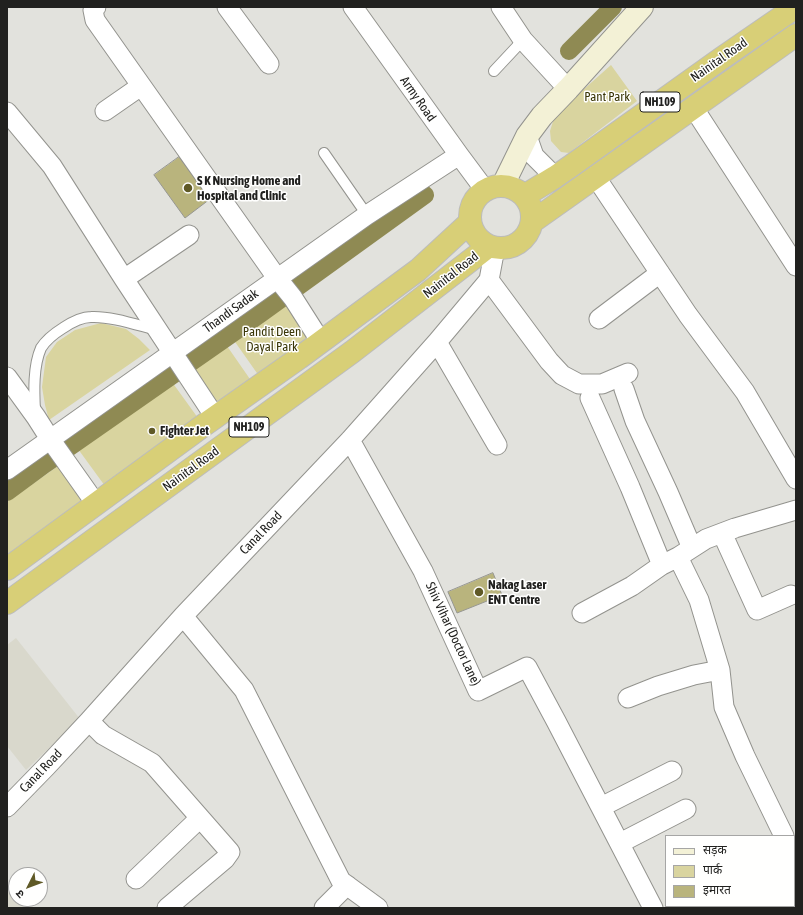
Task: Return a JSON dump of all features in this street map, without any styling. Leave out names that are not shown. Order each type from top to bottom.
[{"type":"highway","name":"Nainital Road","points":[[524,196],[555,177],[796,7]]},
{"type":"highway","name":"Nainital Road","points":[[532,222],[796,35]]},
{"type":"highway","points":[[510,186],[524,196],[531,209],[532,222],[527,235],[520,242],[504,248],[492,247],[478,239],[470,222],[472,204],[478,196],[494,187],[510,186]]},
{"type":"highway","name":"Nainital Road","points":[[7,569],[215,417],[293,363],[418,270],[470,222]]},
{"type":"highway","name":"Nainital Road","points":[[7,603],[352,352],[492,247]]},
{"type":"highway","points":[[215,417],[231,440]]},
{"type":"street","points":[[96,7],[93,10],[95,20],[285,288],[321,342]]},
{"type":"street","points":[[227,7],[269,64]]},
{"type":"street","name":"Army Road","points":[[353,7],[459,156],[494,187]]},
{"type":"street","points":[[501,7],[523,40],[568,89]]},
{"type":"street","points":[[494,187],[527,136],[542,116],[642,7]]},
{"type":"street","points":[[105,111],[141,86]]},
{"type":"street","points":[[693,107],[796,266]]},
{"type":"street","points":[[7,112],[52,166],[157,330],[215,417]]},
{"type":"street","points":[[527,136],[534,156],[555,177]]},
{"type":"street","name":"Thandi Sadak","points":[[7,470],[56,448],[179,363],[285,288],[367,215],[459,156]]},
{"type":"street","points":[[595,176],[688,315],[745,392],[796,479]]},
{"type":"street","points":[[124,279],[189,235]]},
{"type":"street","points":[[492,247],[489,280],[549,361],[562,375],[579,384],[602,384],[626,381],[635,421],[668,492],[677,557]]},
{"type":"street","points":[[600,319],[660,273]]},
{"type":"street","name":"Canal Road","points":[[7,807],[46,768],[183,616],[350,440],[437,342],[489,280]]},
{"type":"street","points":[[437,342],[497,445]]},
{"type":"street","points":[[7,377],[96,504]]},
{"type":"street","points":[[590,398],[630,487],[677,557],[699,600],[720,670],[724,707],[745,756],[784,835]]},
{"type":"street","name":"Shiv Vihar (Doctor Lane)","points":[[350,440],[423,571],[478,691],[528,667],[653,908]]},
{"type":"street","points":[[582,613],[632,586],[706,539],[735,528],[796,510]]},
{"type":"street","points":[[722,533],[757,610],[791,595]]},
{"type":"street","points":[[183,616],[244,690],[341,881],[378,908]]},
{"type":"street","points":[[628,698],[658,686],[694,675],[720,670]]},
{"type":"street","points":[[89,721],[103,735],[152,763],[230,852],[225,859],[167,908]]},
{"type":"street","points":[[601,807],[672,770]]},
{"type":"street","points":[[620,843],[686,809]]},
{"type":"street","points":[[136,879],[200,818]]},
{"type":"street","points":[[324,908],[347,885]]},
{"type":"lane","points":[[494,71],[523,40]]},
{"type":"lane","points":[[324,153],[367,215]]},
{"type":"lane","points":[[36,417],[34,396],[38,359],[42,347],[54,334],[74,320],[91,316],[115,319],[157,330]]},
{"type":"shaded area","points":[[16,638],[80,719],[26,770],[7,746],[7,645]]},
{"type":"shaded area","points":[[7,891],[8,907],[24,908],[7,908]]},
{"type":"green space","name":"Pant Park","points":[[611,65],[637,101],[569,153],[561,152],[551,141],[550,131],[555,115]]},
{"type":"green space","name":"Pandit Deen Dayal Park","points":[[286,302],[312,338],[259,376],[233,339]]},
{"type":"green space","points":[[101,323],[126,329],[150,350],[49,420],[42,387],[46,357],[57,342],[75,330]]},
{"type":"green space","points":[[227,346],[252,382],[215,409],[191,370]]},
{"type":"green space","points":[[172,382],[198,418],[105,486],[78,449]]},
{"type":"green space","points":[[61,464],[86,499],[7,556],[7,502]]},
{"type":"building","points":[[179,157],[210,199],[185,218],[154,175]]},
{"type":"building","points":[[493,573],[502,595],[457,613],[448,592]]},
{"type":"waterway","points":[[569,51],[613,7]]},
{"type":"waterway","points":[[7,492],[260,314],[425,195]]},
{"type":"place","name":"S K Nursing Home and Hospital and Clinic","points":[[188,188]]},
{"type":"place","name":"Fighter Jet","points":[[152,431]]},
{"type":"place","name":"Nakag Laser ENT Centre","points":[[479,592]]}]
